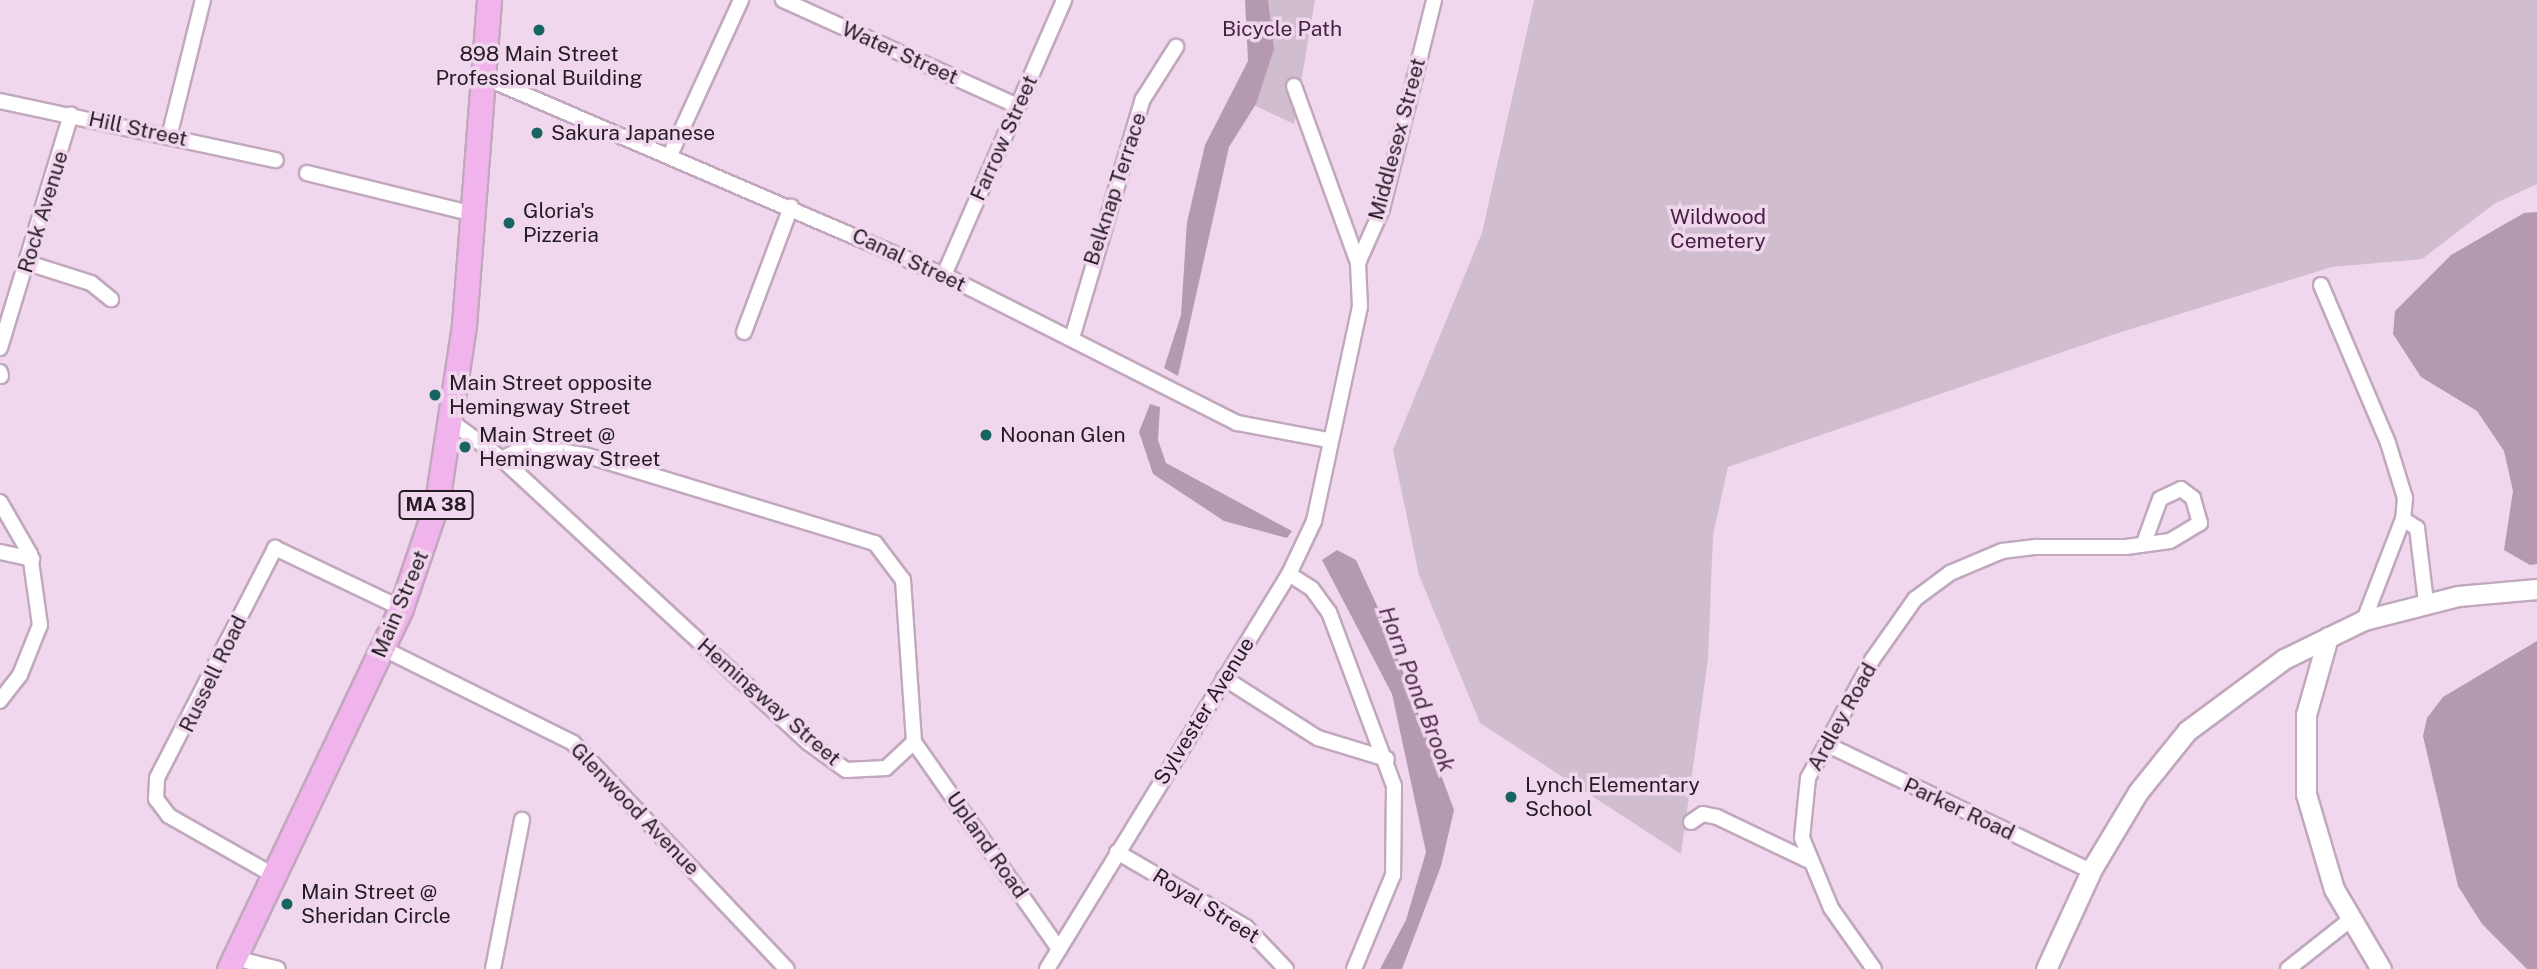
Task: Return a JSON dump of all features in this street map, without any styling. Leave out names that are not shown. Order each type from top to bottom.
[{"type":"main road","name":"Main Street","points":[[232,963],[401,608],[434,514],[452,422],[486,78],[489,0]]},
{"type":"street","points":[[169,137],[203,0]]},
{"type":"street","points":[[671,153],[741,0]]},
{"type":"street","name":"Water Street","points":[[782,0],[1018,106]]},
{"type":"street","name":"Farrow Street","points":[[944,275],[1064,0]]},
{"type":"street","name":"Middlesex Street","points":[[1328,440],[1360,307],[1358,262],[1382,209],[1434,0]]},
{"type":"street","name":"Belknap Terrace","points":[[1072,338],[1143,99],[1176,47]]},
{"type":"street","name":"Canal Street","points":[[486,78],[671,153],[944,275],[1237,424],[1328,440]]},
{"type":"street","points":[[1294,86],[1358,262]]},
{"type":"street","name":"Hill Street","points":[[0,100],[276,160]]},
{"type":"street","name":"Rock Avenue","points":[[0,348],[71,115]]},
{"type":"street","points":[[307,173],[474,214]]},
{"type":"street","points":[[744,332],[791,207]]},
{"type":"street","points":[[28,263],[91,283],[111,299]]},
{"type":"street","points":[[2321,285],[2388,443],[2405,498],[2403,519],[2364,620]]},
{"type":"street","name":"Hemingway Street","points":[[452,422],[502,460],[809,743],[846,769],[886,768],[914,742]]},
{"type":"street","name":"Sylvester Avenue","points":[[1047,969],[1289,574],[1314,520],[1328,440]]},
{"type":"street","points":[[502,460],[526,446],[585,455],[875,543],[903,580],[914,742]]},
{"type":"street","name":"Ardley Road","points":[[1874,969],[1831,908],[1807,860],[1802,811],[1808,778],[1872,660],[1915,599],[1950,573],[2002,551],[2144,543],[2188,535],[2200,523],[2193,498],[2181,489],[2160,499],[2151,507],[2144,543]]},
{"type":"street","points":[[0,502],[32,559],[40,625],[20,675],[0,701]]},
{"type":"street","points":[[2403,519],[2417,528],[2426,601]]},
{"type":"street","name":"Russell Road","points":[[273,875],[169,816],[156,799],[158,778],[275,548],[401,608]]},
{"type":"street","points":[[0,552],[32,559]]},
{"type":"street","points":[[1289,574],[1312,589],[1329,612],[1387,759],[1397,852],[1379,922],[1354,969]]},
{"type":"street","points":[[2046,969],[2091,871],[2138,792],[2187,731],[2284,659],[2364,620],[2426,601],[2537,589]]},
{"type":"street","points":[[2328,636],[2302,748],[2317,845],[2351,919],[2381,969]]},
{"type":"street","name":"Glenwood Avenue","points":[[382,648],[573,743],[787,969]]},
{"type":"street","points":[[1224,678],[1318,738],[1387,759]]},
{"type":"street","name":"Upland Road","points":[[914,742],[1059,949]]},
{"type":"street","name":"Parker Road","points":[[1828,745],[2091,871]]},
{"type":"street","points":[[1691,822],[1703,814],[1717,817],[1807,860]]},
{"type":"street","points":[[493,969],[522,820]]},
{"type":"street","name":"Royal Street","points":[[1117,852],[1246,926],[1286,969]]},
{"type":"street","points":[[2288,969],[2351,919]]},
{"type":"street","points":[[232,963],[278,969]]},
{"type":"green space","name":"Bicycle Path","points":[[1258,0],[1315,0],[1294,124],[1245,101]]},
{"type":"green space","name":"Wildwood Cemetery","points":[[1534,0],[2537,0],[2537,184],[2494,204],[2422,259],[2332,267],[2115,334],[1728,467],[1713,535],[1708,659],[1681,854],[1480,723],[1419,575],[1393,450],[1482,233]]},
{"type":"shaded area","points":[[1245,0],[1268,0],[1274,49],[1256,104],[1229,147],[1178,376],[1164,368],[1181,315],[1187,222],[1205,145],[1248,61]]},
{"type":"shaded area","points":[[2537,212],[2537,564],[2530,565],[2504,550],[2513,491],[2504,451],[2477,411],[2421,377],[2393,334],[2395,311],[2451,255],[2524,213]]},
{"type":"shaded area","points":[[1150,404],[1160,407],[1158,440],[1166,463],[1292,531],[1287,538],[1224,521],[1153,474],[1139,432]]},
{"type":"shaded area","name":"Horn Pond Brook","points":[[1337,550],[1356,560],[1385,623],[1454,810],[1441,866],[1402,969],[1380,969],[1406,920],[1426,852],[1392,694],[1322,560]]},
{"type":"shaded area","points":[[2537,641],[2537,969],[2527,969],[2482,924],[2458,886],[2423,736],[2427,718],[2443,697]]},
{"type":"place","name":"898 Main Street Professional Building","points":[[539,30]]},
{"type":"place","name":"Sakura Japanese","points":[[537,133]]},
{"type":"place","name":"Gloria's Pizzeria","points":[[509,223]]},
{"type":"place","name":"Main Street opposite Hemingway Street","points":[[435,395]]},
{"type":"place","name":"Noonan Glen","points":[[986,435]]},
{"type":"place","name":"Main Street @ Hemingway Street","points":[[465,447]]},
{"type":"place","name":"Lynch Elementary School","points":[[1511,797]]},
{"type":"place","name":"Main Street @ Sheridan Circle","points":[[287,904]]}]
